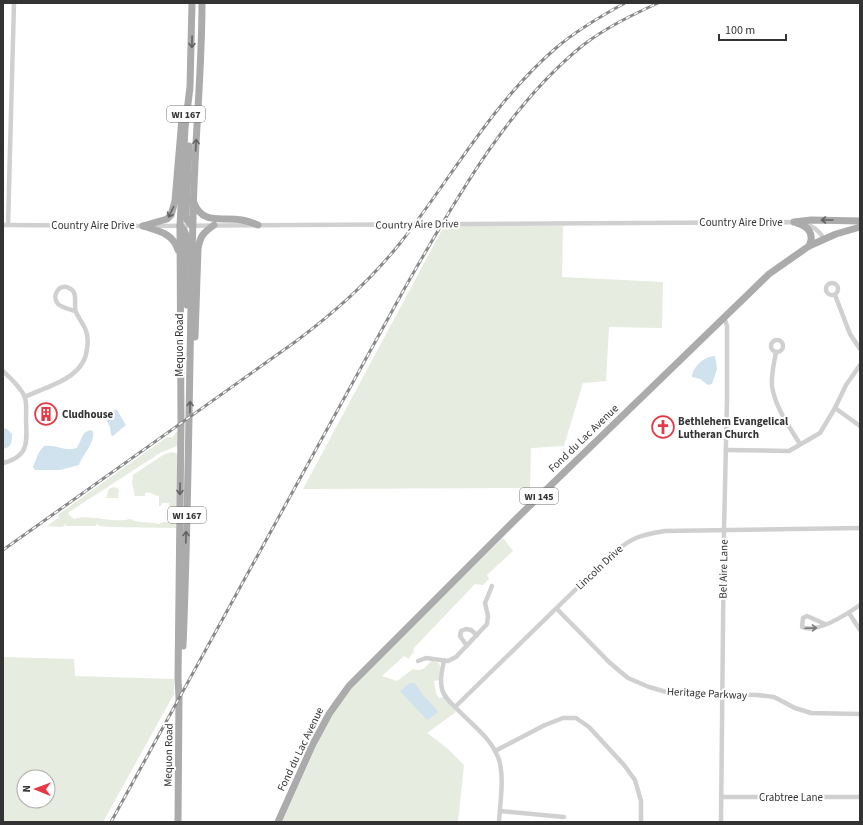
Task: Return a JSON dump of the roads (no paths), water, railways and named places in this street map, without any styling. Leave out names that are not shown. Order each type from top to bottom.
[{"type":"main road","name":"Mequon Road","points":[[178,822],[178,679],[182,423],[180,226],[189,91],[192,3]]},
{"type":"main road","name":"Mequon Road","points":[[179,688],[181,679],[184,609],[191,341],[192,226],[202,3]]},
{"type":"main road","points":[[142,226],[167,219],[173,210],[175,201],[180,128],[184,102],[189,91]]},
{"type":"main road","points":[[187,112],[189,127],[186,215],[192,226]]},
{"type":"main road","points":[[193,201],[198,211],[211,219],[242,220],[258,225]]},
{"type":"main road","points":[[794,222],[810,220],[860,221]]},
{"type":"main road","points":[[794,222],[807,227],[810,230],[811,239],[808,246]]},
{"type":"main road","points":[[190,359],[194,348],[196,324],[197,261],[199,241],[205,232],[214,225]]},
{"type":"main road","points":[[142,226],[167,234],[171,237],[177,245],[180,256]]},
{"type":"main road","points":[[180,226],[186,235],[185,289],[191,341]]},
{"type":"main road","name":"Fond du Lac Avenue","points":[[278,822],[312,744],[329,714],[348,686],[534,502],[769,274],[808,246],[860,227]]},
{"type":"street","points":[[5,224],[14,3]]},
{"type":"street","name":"Country Aire Drive","points":[[5,224],[192,226],[794,222],[811,226],[820,233],[824,239]]},
{"type":"street","points":[[25,397],[68,378],[78,370],[86,356],[88,342],[86,331],[75,311],[75,296],[73,290],[68,287],[62,287],[56,294],[56,300],[59,305],[75,311]]},
{"type":"street","points":[[835,295],[850,334],[860,349]]},
{"type":"street","name":"Bel Aire Lane","points":[[721,822],[727,326],[724,318]]},
{"type":"street","points":[[776,352],[772,372],[772,385],[776,403],[800,444]]},
{"type":"street","points":[[726,450],[788,451],[820,432],[835,408],[846,385],[860,365]]},
{"type":"street","points":[[3,371],[19,388],[25,397],[26,448],[13,460],[3,463]]},
{"type":"street","points":[[835,408],[860,426]]},
{"type":"street","name":"Lincoln Drive","points":[[455,707],[613,553],[628,541],[644,534],[665,530],[860,528]]},
{"type":"street","points":[[418,661],[426,658],[444,661],[452,660],[467,646],[487,624],[486,600],[492,586]]},
{"type":"street","points":[[825,624],[807,616],[803,618],[801,622],[802,627],[806,629],[816,628],[825,624],[849,613],[860,605]]},
{"type":"street","name":"Heritage Parkway","points":[[556,609],[610,663],[628,678],[649,687],[670,693],[757,695],[774,697],[795,708],[811,713],[860,714]]},
{"type":"street","points":[[849,613],[860,630]]},
{"type":"street","points":[[467,646],[460,636],[461,631],[466,628],[477,635]]},
{"type":"street","points":[[444,661],[442,668],[442,689],[446,697],[481,732],[499,759],[502,776],[499,822]]},
{"type":"street","points":[[495,751],[545,725],[563,718],[576,718],[593,732],[624,764],[635,780],[641,801],[641,822]]},
{"type":"street","name":"Crabtree Lane","points":[[722,797],[860,797]]},
{"type":"street","points":[[500,811],[564,817]]},
{"type":"water","points":[[711,356],[715,356],[717,369],[712,384],[708,385],[700,379],[692,377],[694,370],[703,360]]},
{"type":"water","points":[[117,410],[126,425],[113,436],[111,435],[110,427],[105,417]]},
{"type":"water","points":[[3,428],[7,429],[12,434],[12,439],[11,444],[3,449]]},
{"type":"water","points":[[90,430],[93,431],[91,444],[79,465],[60,470],[35,470],[33,467],[39,452],[44,446],[68,449],[77,448],[84,433]]},
{"type":"water","points":[[410,683],[415,683],[422,694],[437,710],[437,713],[427,720],[400,691]]},
{"type":"railway","points":[[3,550],[295,342],[338,308],[365,283],[401,242],[493,116],[533,69],[572,35],[625,3]]},
{"type":"railway","points":[[111,822],[407,284],[444,220],[484,157],[506,126],[530,97],[555,70],[582,46],[609,28],[658,3]]},
{"type":"place","name":"Cludhouse","points":[[46,414]]},
{"type":"place","name":"Bethlehem Evangelical Lutheran Church","points":[[663,427]]}]
